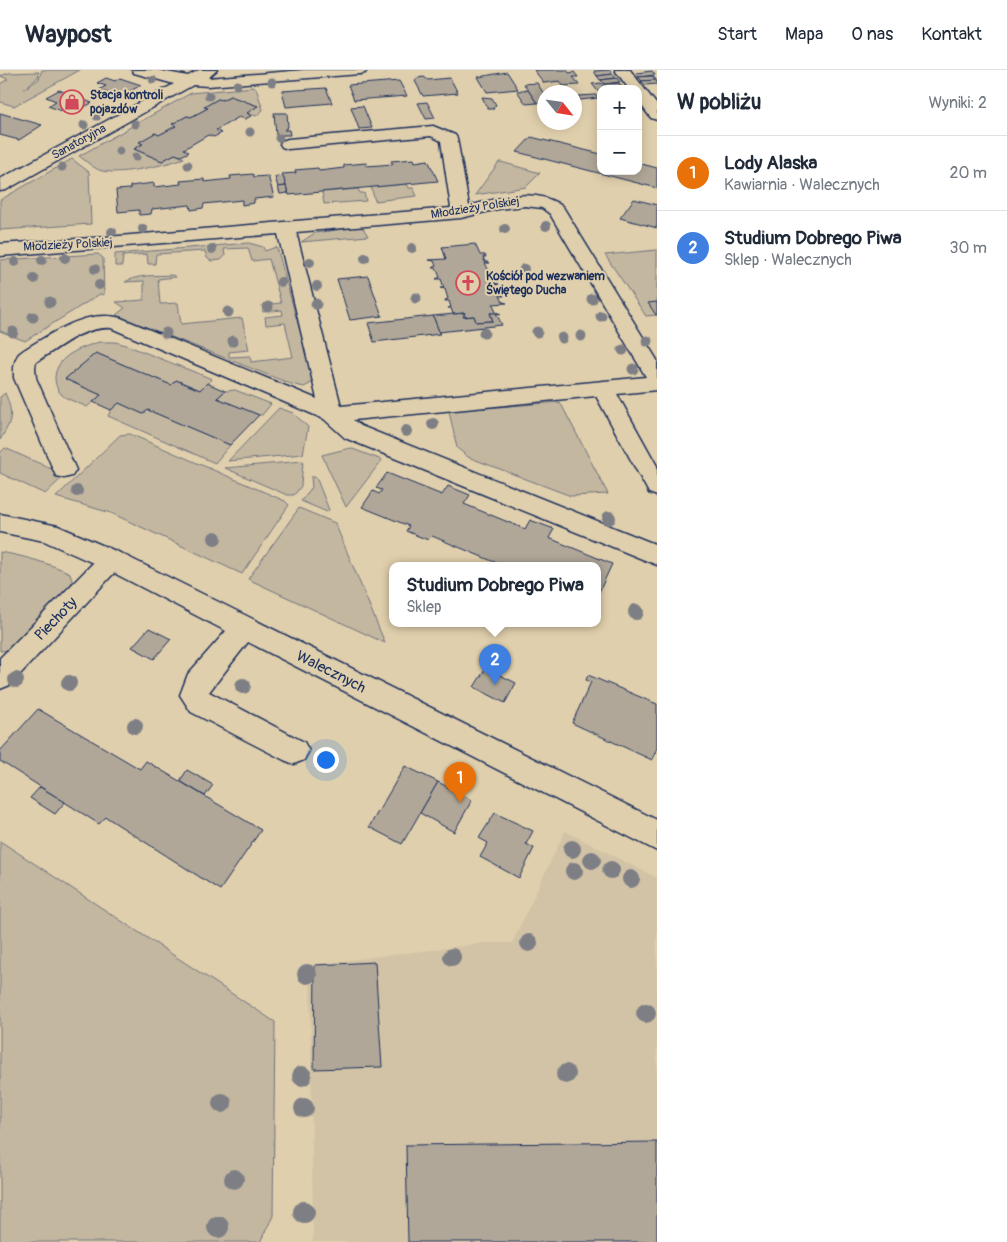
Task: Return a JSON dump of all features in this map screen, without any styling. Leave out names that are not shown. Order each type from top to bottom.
[{"type":"street","points":[[139,70],[190,82],[360,70]]},
{"type":"street","name":"Sanatoryjna","points":[[0,186],[210,70]]},
{"type":"street","points":[[622,70],[633,85]]},
{"type":"street","points":[[642,96],[657,115]]},
{"type":"street","points":[[288,144],[433,131],[442,134],[449,138],[462,213]]},
{"type":"street","name":"Młodzieży Polskiej","points":[[0,250],[107,244],[462,213],[528,200],[544,202],[552,205],[657,378]]},
{"type":"street","points":[[286,228],[332,414]]},
{"type":"street","points":[[64,470],[24,378],[24,367],[27,358],[78,328],[105,320],[114,322],[332,414],[353,432],[657,555]]},
{"type":"street","points":[[332,414],[657,383]]},
{"type":"street","points":[[603,388],[657,487]]},
{"type":"street","name":"Walecznych","points":[[0,523],[48,533],[111,560],[657,836]]},
{"type":"street","name":"Piechoty","points":[[0,677],[111,560]]},
{"type":"street","points":[[244,628],[198,683],[194,695],[201,702],[294,751]]},
{"type":"shaded area","points":[[42,70],[80,70],[14,106],[0,102],[0,84],[8,79],[0,76],[9,73],[39,72],[38,77],[24,89],[39,79]]},
{"type":"shaded area","points":[[256,88],[263,110],[256,116],[247,113],[257,106],[230,96],[222,100],[218,99],[204,107],[208,108],[173,124],[176,126],[159,135],[155,133],[134,149],[162,161],[175,154],[184,158],[143,169],[110,172],[99,170],[79,156],[191,93]]},
{"type":"shaded area","points":[[72,159],[89,172],[91,224],[0,230],[0,200]]},
{"type":"shaded area","points":[[499,162],[540,173],[526,187],[475,195]]},
{"type":"shaded area","points":[[407,184],[409,188],[413,188],[417,196],[375,201],[371,187]]},
{"type":"shaded area","points":[[358,189],[360,193],[364,193],[366,201],[324,204],[322,192]]},
{"type":"shaded area","points":[[356,227],[363,228],[368,236],[301,242],[315,233]]},
{"type":"shaded area","points":[[249,243],[263,247],[265,251],[276,247],[278,251],[313,379],[310,384],[304,387],[291,384],[116,315],[125,308],[116,302],[144,300],[144,281],[125,282],[142,277],[172,275],[176,277],[158,279],[160,304],[178,303],[181,324],[242,318],[249,350],[229,352],[229,357],[250,356],[251,362],[293,357],[285,323],[266,325],[265,317],[283,315],[282,310],[263,312],[262,305],[281,303],[269,259],[252,261],[248,248],[224,249],[225,256],[221,260],[211,261],[207,258],[205,251],[156,254],[155,264],[148,264],[147,254],[123,256],[122,266],[115,266],[115,254]]},
{"type":"shaded area","points":[[657,250],[657,315],[646,316],[605,255]]},
{"type":"shaded area","points":[[98,254],[103,258],[104,295],[100,294],[25,341],[0,331],[0,260]]},
{"type":"shaded area","points":[[99,342],[115,342],[126,345],[212,379],[200,390],[176,380],[171,385],[96,353],[65,379],[101,395],[87,407],[62,395],[55,382],[55,377],[60,363],[65,358],[78,350]]},
{"type":"shaded area","points":[[235,390],[271,404],[262,415],[259,415],[217,398],[225,391]]},
{"type":"shaded area","points":[[5,393],[11,412],[7,428],[0,440],[0,397]]},
{"type":"shaded area","points":[[560,402],[608,494],[571,496],[468,457],[457,448],[449,411]]},
{"type":"shaded area","points":[[119,403],[143,414],[148,410],[230,445],[215,463],[108,416],[111,410]]},
{"type":"shaded area","points":[[279,408],[293,413],[308,427],[303,454],[228,461]]},
{"type":"shaded area","points":[[130,434],[285,501],[289,505],[242,574],[111,513],[56,497],[120,435]]},
{"type":"shaded area","points":[[5,448],[65,475],[45,494],[0,473],[0,453]]},
{"type":"shaded area","points":[[350,448],[382,460],[346,507],[322,455]]},
{"type":"shaded area","points":[[303,461],[301,486],[294,495],[287,495],[225,468]]},
{"type":"shaded area","points":[[311,477],[316,477],[329,510],[327,512],[301,501],[312,487]]},
{"type":"shaded area","points":[[299,508],[335,523],[385,643],[248,579]]},
{"type":"shaded area","points":[[0,552],[53,566],[70,573],[72,580],[70,591],[12,650],[0,651]]},
{"type":"shaded area","points":[[565,831],[657,878],[657,1242],[313,1242],[310,965],[486,943],[512,943]]},
{"type":"shaded area","points":[[0,841],[275,1022],[273,1216],[260,1242],[0,1242]]},
{"type":"building","points":[[534,70],[567,70],[569,73],[574,72],[578,77],[573,77],[579,85],[562,85],[560,81],[544,83]]},
{"type":"building","points":[[610,70],[613,74],[597,76],[594,71]]},
{"type":"building","points":[[652,71],[655,75],[639,77],[636,73]]},
{"type":"building","points":[[507,72],[518,89],[487,92],[478,77]]},
{"type":"building","points":[[613,74],[616,78],[600,80],[597,76]]},
{"type":"building","points":[[653,76],[656,80],[642,81],[638,77]]},
{"type":"building","points":[[424,77],[428,80],[450,78],[458,93],[423,96],[415,81],[417,78]]},
{"type":"building","points":[[106,78],[115,81],[120,78],[141,85],[120,97],[99,90],[106,86],[97,83]]},
{"type":"building","points":[[617,78],[620,82],[604,84],[601,80]]},
{"type":"building","points":[[656,80],[657,84],[645,85],[641,81]]},
{"type":"building","points":[[399,81],[407,96],[354,100],[348,85]]},
{"type":"building","points":[[537,83],[537,103],[524,84]]},
{"type":"building","points":[[601,83],[603,85],[597,85],[597,90],[592,84]]},
{"type":"building","points":[[619,83],[620,85],[605,85]]},
{"type":"building","points":[[326,88],[332,103],[286,107],[282,91]]},
{"type":"building","name":"Stacja kontroli pojazdów","points":[[59,90],[92,103],[70,114],[48,106],[56,101],[46,97]]},
{"type":"building","points":[[528,90],[537,103],[526,104],[517,91]]},
{"type":"building","points":[[596,95],[597,98],[582,100],[582,96]]},
{"type":"building","points":[[230,96],[258,106],[247,113],[251,116],[245,119],[239,117],[216,130],[221,133],[214,137],[208,135],[184,149],[189,152],[181,156],[175,154],[162,161],[134,149],[143,144],[139,142],[155,133],[159,135],[176,126],[172,124],[208,108],[204,107],[218,99],[222,100]]},
{"type":"building","points":[[482,97],[492,98],[496,105],[493,107],[494,109],[488,109]]},
{"type":"building","points":[[427,102],[435,118],[426,119],[418,103]]},
{"type":"building","points":[[363,106],[372,128],[359,129],[351,107]]},
{"type":"building","points":[[0,113],[42,125],[19,140],[0,135]]},
{"type":"building","points":[[274,113],[287,113],[288,127],[284,130],[289,130],[290,135],[276,135]]},
{"type":"building","points":[[531,137],[597,153],[597,173],[517,152]]},
{"type":"building","points":[[414,159],[415,162],[428,160],[438,181],[289,195],[282,174],[296,173],[295,170],[318,168],[319,171],[344,168],[344,165],[366,163],[367,166],[393,164],[391,161]]},
{"type":"building","points":[[642,164],[657,168],[657,188],[606,175],[642,175]]},
{"type":"building","points":[[253,174],[254,177],[268,176],[274,197],[254,199],[254,203],[242,205],[242,200],[204,204],[203,208],[191,210],[190,205],[152,209],[151,214],[139,215],[139,210],[118,212],[116,190],[130,189],[130,186],[154,183],[154,187],[181,184],[180,181],[204,179],[204,182],[231,179],[230,176]]},
{"type":"building","points":[[283,176],[286,186],[278,187],[275,177]]},
{"type":"building","points":[[286,186],[288,193],[280,194],[278,187]]},
{"type":"building","points":[[634,199],[657,205],[657,228],[620,218]]},
{"type":"building","name":"Kościół pod wezwaniem Świętego Ducha","points":[[475,244],[480,255],[485,255],[486,257],[483,257],[485,262],[489,263],[485,263],[490,273],[493,272],[494,274],[490,274],[494,283],[499,284],[495,285],[499,295],[503,294],[504,296],[500,296],[503,302],[507,303],[493,304],[496,312],[501,314],[490,313],[493,321],[476,322],[474,316],[463,317],[465,313],[453,314],[451,308],[448,308],[451,307],[449,301],[445,301],[448,299],[445,289],[440,288],[444,288],[441,279],[436,279],[440,277],[436,268],[432,268],[436,266],[434,261],[429,260],[446,259],[442,247]]},
{"type":"building","points":[[368,276],[382,316],[350,320],[337,279]]},
{"type":"building","points":[[657,302],[657,315],[656,315],[648,303]]},
{"type":"building","points":[[465,313],[463,317],[474,316],[476,322],[493,321],[490,313],[496,313],[502,325],[439,332],[433,316]]},
{"type":"building","points":[[433,316],[440,334],[374,342],[368,323]]},
{"type":"building","points":[[96,353],[171,385],[176,380],[200,390],[207,383],[225,391],[217,398],[259,415],[230,445],[148,410],[143,414],[119,403],[111,410],[93,402],[101,395],[65,379]]},
{"type":"building","points":[[387,473],[442,495],[448,486],[470,495],[464,504],[525,529],[530,520],[554,529],[549,538],[612,564],[601,588],[601,562],[494,562],[432,536],[428,540],[406,531],[409,526],[362,507],[373,491],[379,494],[382,490],[376,488]]},
{"type":"building","points":[[149,628],[171,639],[154,659],[132,647]]},
{"type":"building","points":[[486,668],[516,683],[505,703],[474,687]]},
{"type":"building","points":[[588,675],[657,704],[657,748],[652,760],[572,723],[591,682],[586,680]]},
{"type":"building","points":[[38,709],[140,769],[146,761],[261,830],[220,890],[106,817],[99,824],[0,761],[0,751]]},
{"type":"building","points":[[405,766],[438,782],[402,844],[369,827]]},
{"type":"building","points":[[187,770],[213,785],[205,796],[180,781]]},
{"type":"building","points":[[438,782],[472,800],[454,832],[420,813]]},
{"type":"building","points":[[40,787],[65,802],[55,814],[30,798]]},
{"type":"building","points":[[495,813],[533,831],[526,844],[534,848],[519,878],[480,857],[488,843],[479,838]]},
{"type":"building","points":[[375,962],[382,1067],[314,1069],[315,965]]},
{"type":"building","points":[[657,1142],[657,1242],[408,1242],[406,1145]]},
{"type":"place","name":"Stacja kontroli pojazdów","points":[[72,102]]},
{"type":"place","name":"Kościół pod wezwaniem Świętego Ducha","points":[[468,283]]},
{"type":"place","name":"Studium Dobrego Piwa","points":[[495,685]]},
{"type":"place","name":"Lody Alaska","points":[[460,803]]}]
